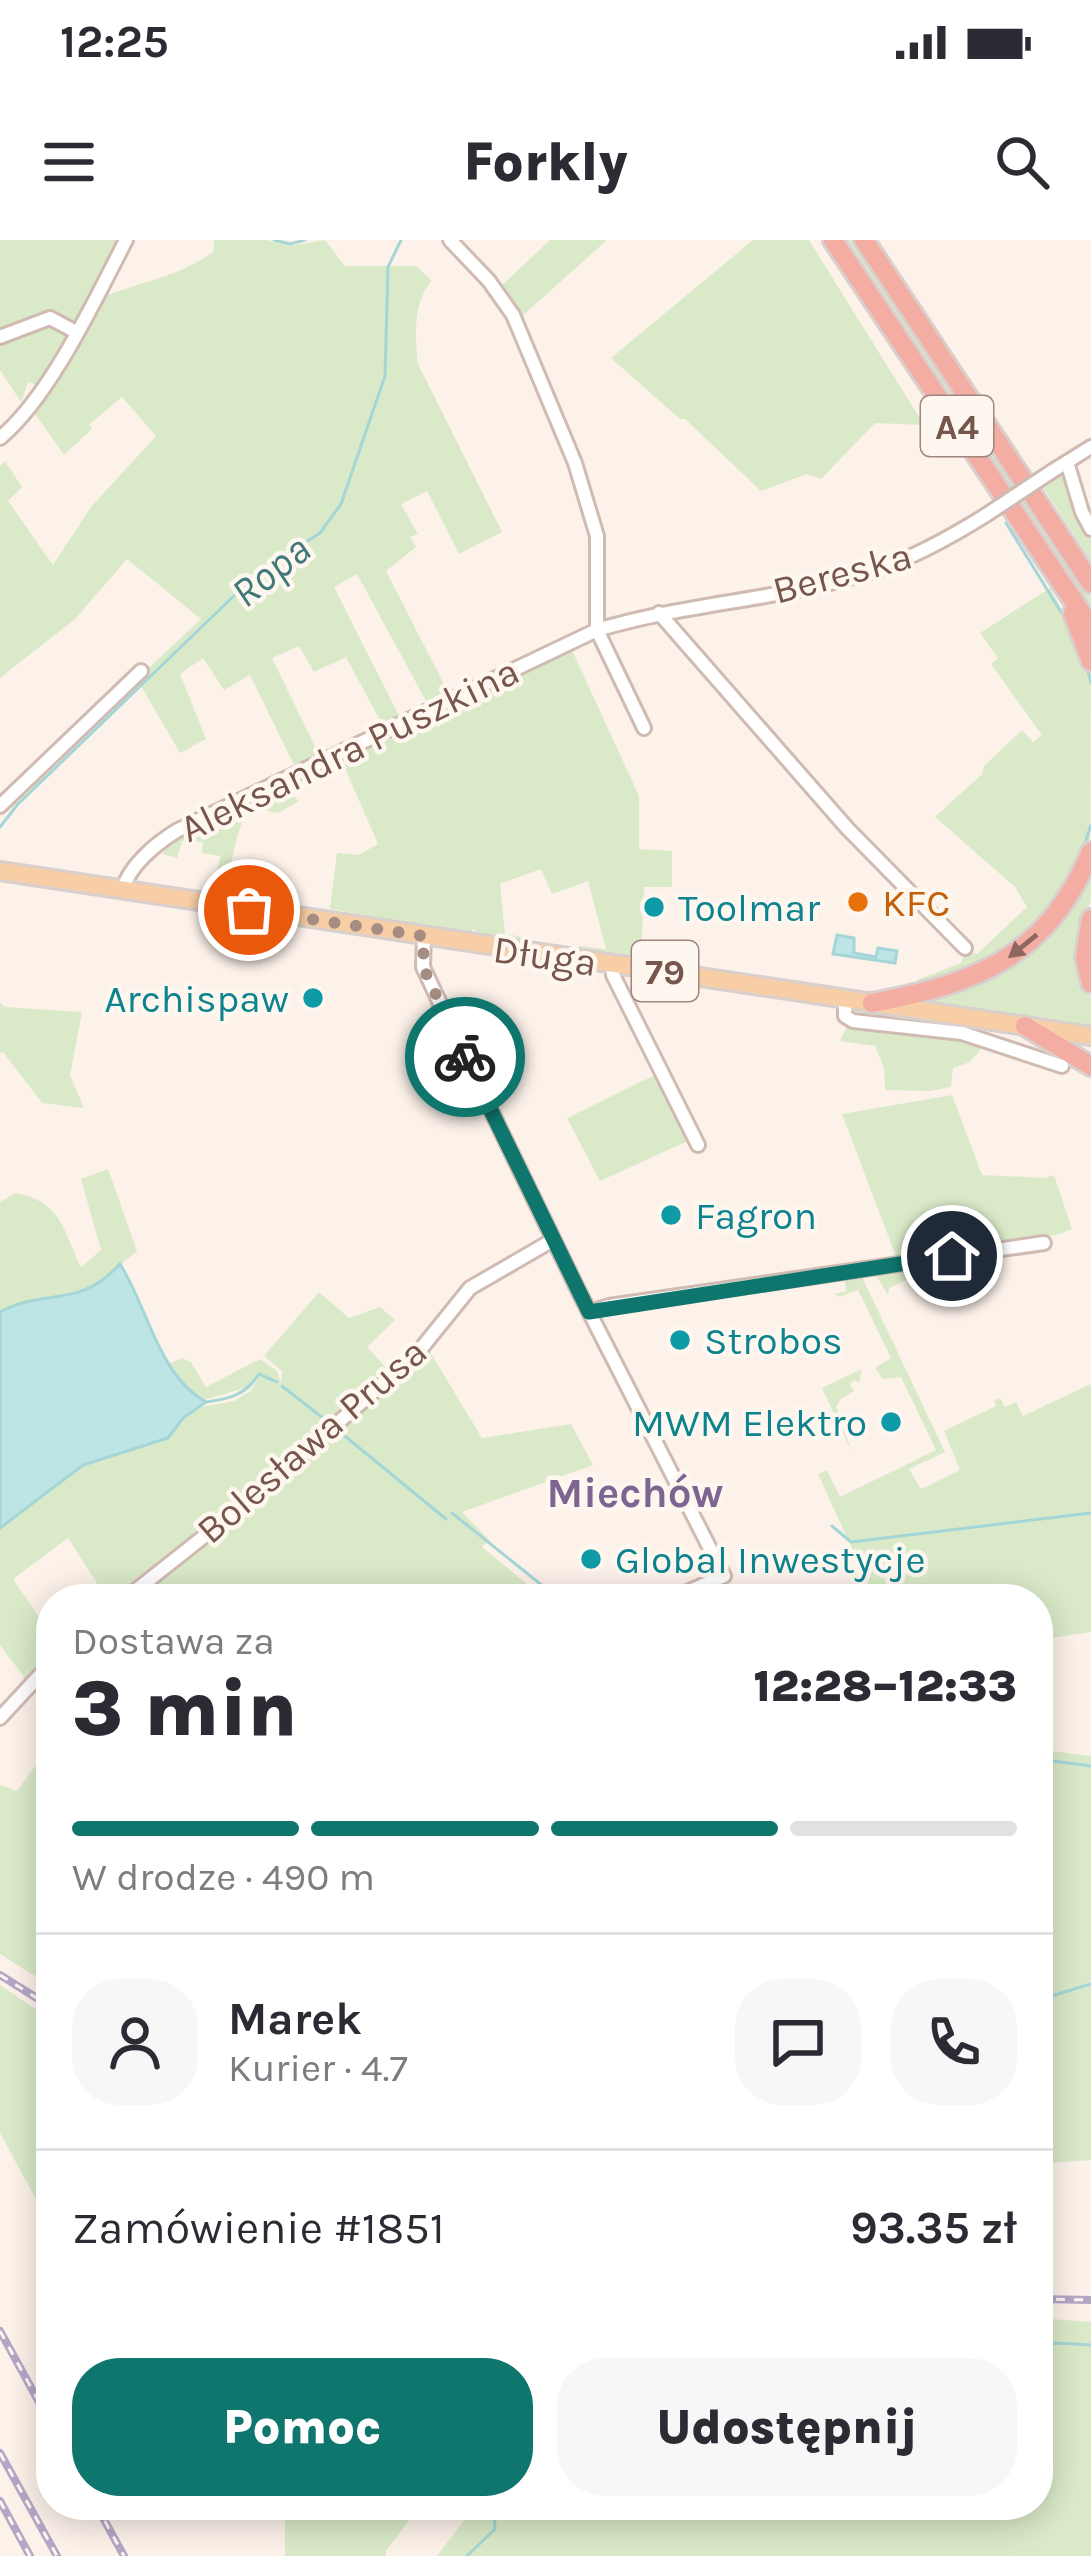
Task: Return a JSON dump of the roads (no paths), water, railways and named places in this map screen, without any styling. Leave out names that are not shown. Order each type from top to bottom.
[{"type":"highway","name":"A4","points":[[833,240],[1091,627]]},
{"type":"highway","name":"A4","points":[[864,240],[1091,583]]},
{"type":"highway","name":"A4","points":[[857,277],[930,341]]},
{"type":"highway","points":[[1058,575],[1091,661]]},
{"type":"highway","points":[[872,1003],[940,990],[1003,961],[1055,914],[1091,853]]},
{"type":"highway","points":[[1091,919],[1085,958],[1091,983]]},
{"type":"highway","points":[[1025,1026],[1091,1066]]},
{"type":"main road","name":"Długa","points":[[0,871],[1091,1036]]},
{"type":"street","points":[[0,438],[19,421],[76,332],[126,240]]},
{"type":"street","points":[[450,240],[513,315],[575,463],[599,549],[597,630],[644,728]]},
{"type":"street","points":[[0,337],[50,319],[76,332]]},
{"type":"street","name":"Bereska","points":[[597,630],[875,570],[944,542],[1091,447]]},
{"type":"street","points":[[1066,462],[1091,529]]},
{"type":"street","points":[[659,613],[847,828],[965,947]]},
{"type":"street","name":"Aleksandra Puszkina","points":[[122,891],[148,853],[178,830],[597,630]]},
{"type":"street","points":[[0,806],[141,671]]},
{"type":"street","points":[[424,936],[422,960],[428,978],[553,1240],[724,1576],[706,1584]]},
{"type":"street","points":[[613,965],[613,975],[698,1145]]},
{"type":"street","points":[[845,999],[845,1016],[853,1021],[962,1033],[1062,1066]]},
{"type":"street","name":"Bolesława Prusa","points":[[144,1584],[416,1355],[470,1288],[553,1240]]},
{"type":"street","points":[[589,1312],[1044,1243]]},
{"type":"street","points":[[0,1718],[36,1680]]},
{"type":"water","points":[[837,935],[854,938],[854,953],[876,957],[878,948],[897,951],[895,963],[833,954]]},
{"type":"water","points":[[120,1264],[165,1358],[206,1402],[183,1418],[168,1438],[83,1465],[0,1528],[0,1312],[33,1300],[76,1293]]},
{"type":"waterway","points":[[274,240],[290,244],[305,240]]},
{"type":"waterway","name":"Ropa","points":[[0,827],[18,804],[241,589],[320,533],[341,504],[385,376],[388,267],[401,240]]},
{"type":"waterway","points":[[1006,523],[1066,620]]},
{"type":"waterway","points":[[1087,667],[1091,683]]},
{"type":"waterway","points":[[1084,846],[1091,825]]},
{"type":"waterway","points":[[206,1402],[236,1395],[259,1374],[277,1382]]},
{"type":"waterway","points":[[282,1386],[328,1422]]},
{"type":"waterway","points":[[335,1428],[446,1519]]},
{"type":"waterway","points":[[452,1513],[540,1584]]},
{"type":"waterway","points":[[832,1526],[851,1542],[1091,1513]]},
{"type":"waterway","points":[[1053,1761],[1091,1766]]},
{"type":"waterway","points":[[1053,1995],[1091,1984]]},
{"type":"waterway","points":[[1053,2344],[1091,2345]]},
{"type":"waterway","points":[[467,2556],[495,2529],[494,2520]]},
{"type":"railway","points":[[0,1975],[36,1998]]},
{"type":"railway","points":[[1053,2299],[1091,2300]]},
{"type":"railway","points":[[0,2331],[36,2397]]},
{"type":"railway","points":[[0,2453],[36,2518]]},
{"type":"railway","points":[[0,2501],[30,2556]]},
{"type":"railway","points":[[37,2520],[57,2556]]},
{"type":"railway","points":[[104,2520],[124,2556]]},
{"type":"place","name":"KFC","points":[[858,902]]},
{"type":"place","name":"Toolmar","points":[[654,907]]},
{"type":"place","name":"Archispaw","points":[[313,998]]},
{"type":"place","name":"Fagron","points":[[671,1215]]},
{"type":"place","name":"Strobos","points":[[680,1340]]},
{"type":"place","name":"MWM Elektro","points":[[891,1422]]},
{"type":"place","name":"Global Inwestycje","points":[[591,1559]]},
{"type":"district","name":"Miechów","points":[[635,1492]]}]
